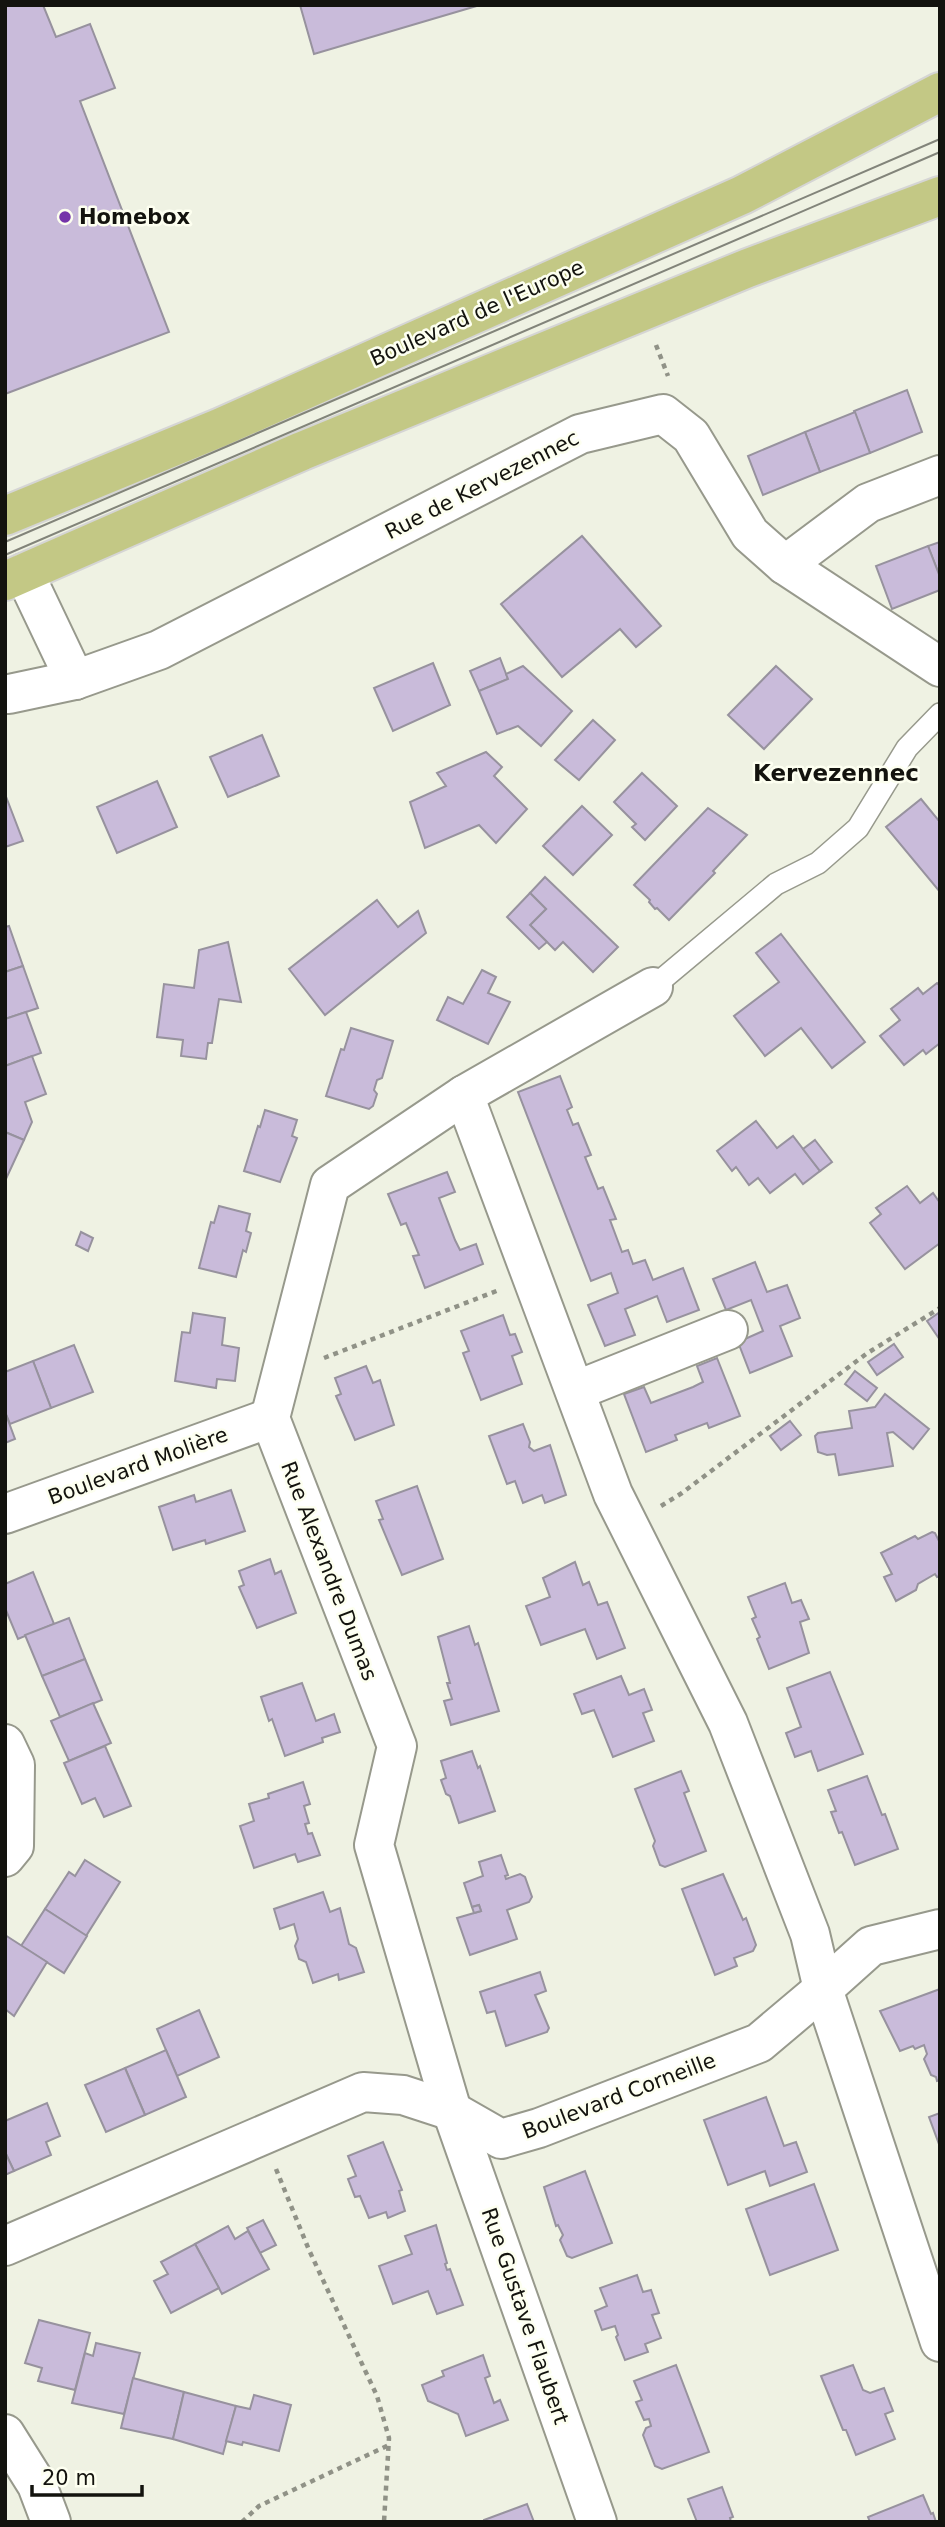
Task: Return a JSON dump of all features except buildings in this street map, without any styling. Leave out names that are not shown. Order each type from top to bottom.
[{"type":"main road","name":"Boulevard de l'Europe","points":[[5,516],[219,428],[742,195],[940,92]]},
{"type":"main road","points":[[15,577],[290,456],[493,372],[748,268],[940,196]]},
{"type":"street","name":"Rue de Kervezennec","points":[[9,694],[75,680],[159,650],[580,434],[663,414],[691,436],[750,534],[785,565],[940,667]]},
{"type":"street","points":[[785,565],[868,503],[940,475]]},
{"type":"street","points":[[15,577],[75,680]]},
{"type":"street","points":[[270,1418],[330,1185],[464,1095],[653,987]]},
{"type":"street","points":[[464,1095],[614,1494],[728,1723],[810,1934],[823,1989],[940,2342]]},
{"type":"street","points":[[575,1391],[728,1330]]},
{"type":"street","name":"Boulevard Molière","points":[[5,1514],[270,1418]]},
{"type":"street","name":"Rue Alexandre Dumas","points":[[270,1418],[397,1746],[374,1846],[453,2111]]},
{"type":"street","points":[[5,1744],[15,1765],[14,1846],[5,1857]]},
{"type":"street","name":"Boulevard Corneille","points":[[5,2246],[363,2092],[403,2095],[453,2111],[501,2139],[539,2128],[759,2043],[871,1946],[940,1929]]},
{"type":"street","name":"Rue Gustave Flaubert","points":[[453,2111],[597,2522]]},
{"type":"street","points":[[5,2434],[37,2485],[51,2522]]},
{"type":"lane","points":[[653,987],[776,884],[818,863],[858,828],[906,748],[940,714]]},
{"type":"path","points":[[281,1375],[532,1277]]},
{"type":"path","points":[[629,1525],[682,1493],[866,1354],[940,1308]]},
{"type":"path","points":[[262,2136],[309,2250],[377,2396],[389,2438],[384,2522]]},
{"type":"path","points":[[242,2522],[259,2506],[389,2445]]},
{"type":"tram line","points":[[5,542],[940,139]]},
{"type":"tram line","points":[[5,555],[940,152]]},
{"type":"place","name":"Homebox","points":[[65,217]]},
{"type":"district","name":"Kervezennec","points":[[836,773]]}]
